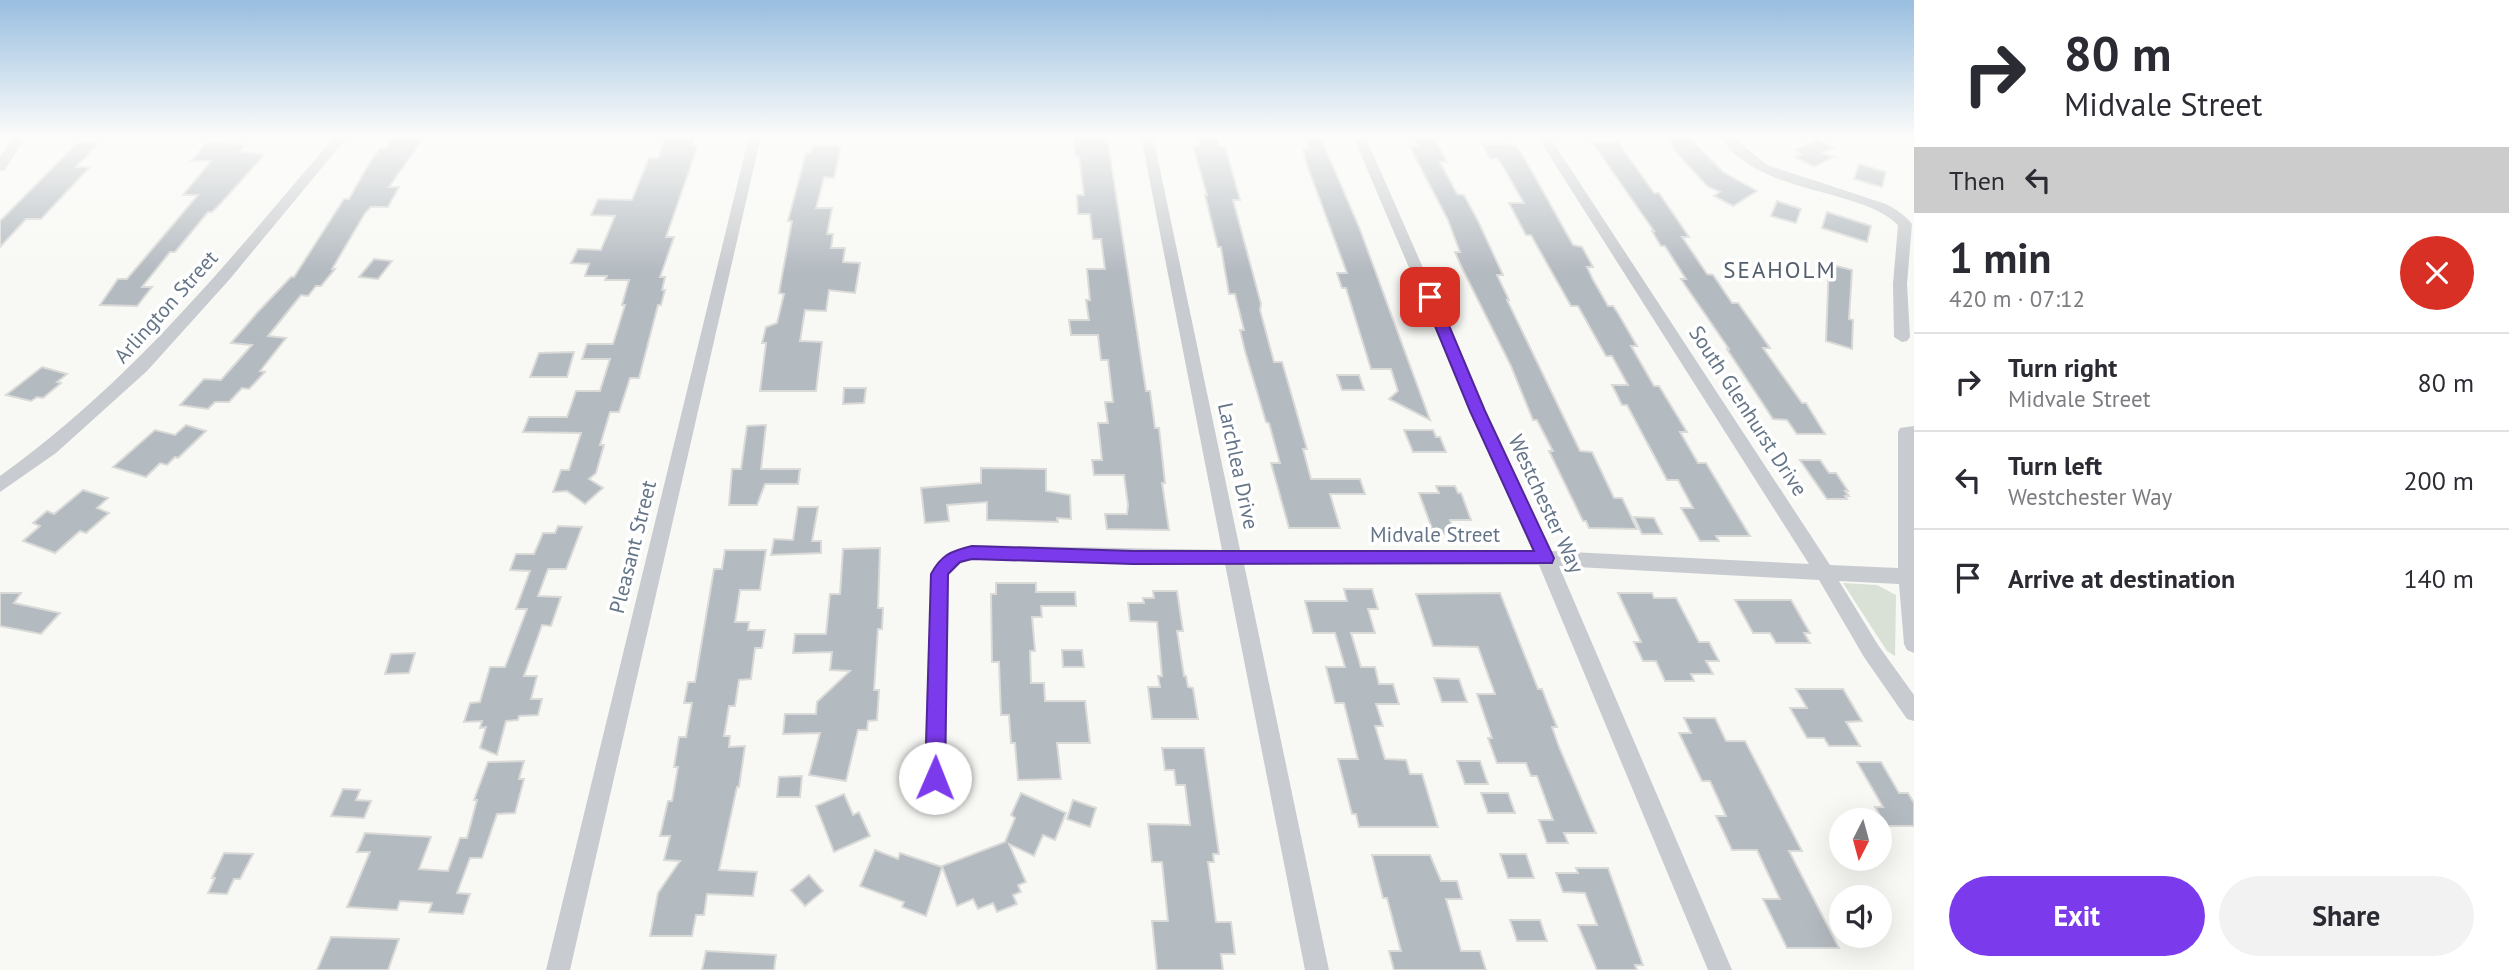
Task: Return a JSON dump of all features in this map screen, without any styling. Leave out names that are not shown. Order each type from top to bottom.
[{"type":"street","name":"Arlington Street","points":[[0,485],[85,420],[136,374],[303,181]]},
{"type":"street","name":"Pleasant Street","points":[[558,970],[744,181]]},
{"type":"street","name":"Larchlea Drive","points":[[1156,181],[1317,970]]},
{"type":"street","name":"Westchester Way","points":[[1379,181],[1478,411],[1546,558],[1720,970]]},
{"type":"street","name":"South Glenhurst Drive","points":[[1572,181],[1871,651],[1914,712]]},
{"type":"street","points":[[1801,181],[1884,207],[1897,214],[1905,224],[1900,284],[1902,337]]},
{"type":"street","points":[[1914,432],[1906,432],[1914,644]]},
{"type":"street","name":"Midvale Street","points":[[935,778],[940,574],[946,563],[956,556],[972,552],[1064,557],[1546,558],[1911,577]]},
{"type":"shaded area","points":[[1843,583],[1877,585],[1896,595],[1895,656],[1887,651]]},
{"type":"building","points":[[39,181],[77,181],[41,219],[26,219],[0,247],[0,221]]},
{"type":"building","points":[[194,181],[241,181],[212,212],[208,212],[175,252],[170,252],[142,287],[152,287],[137,306],[100,305],[118,279],[127,279],[198,195],[183,195]]},
{"type":"building","points":[[359,181],[393,181],[389,187],[399,187],[388,207],[371,207],[365,213],[332,269],[335,269],[321,286],[316,286],[308,296],[301,295],[268,336],[286,338],[260,371],[265,372],[249,389],[242,388],[229,402],[215,402],[208,409],[180,405],[204,379],[221,380],[252,345],[231,343],[291,277],[294,277],[344,199],[349,199]]},
{"type":"building","points":[[640,181],[685,181],[666,237],[674,237],[660,277],[665,277],[662,290],[665,290],[661,305],[658,305],[639,378],[630,378],[619,412],[610,412],[600,445],[604,445],[596,473],[589,479],[603,488],[585,504],[567,491],[553,492],[561,470],[569,470],[581,433],[523,432],[529,417],[567,417],[576,391],[600,391],[610,359],[582,359],[587,344],[613,344],[625,305],[622,305],[629,280],[605,280],[607,276],[585,276],[589,264],[571,263],[578,249],[601,250],[615,216],[591,215],[598,199],[632,200]]},
{"type":"building","points":[[799,181],[823,181],[816,208],[832,208],[827,234],[833,234],[831,248],[845,248],[843,262],[860,263],[855,293],[829,290],[826,311],[805,310],[800,341],[822,342],[816,391],[760,391],[766,343],[762,343],[766,327],[777,323],[784,294],[779,293],[792,221],[788,221]]},
{"type":"building","points":[[1082,181],[1114,181],[1146,391],[1150,391],[1155,428],[1159,428],[1165,483],[1162,483],[1169,530],[1107,529],[1105,514],[1127,514],[1128,505],[1124,475],[1094,475],[1092,460],[1102,460],[1098,423],[1108,423],[1105,402],[1113,402],[1108,360],[1101,360],[1098,335],[1071,335],[1069,320],[1089,320],[1086,300],[1090,300],[1087,269],[1105,269],[1101,239],[1093,239],[1090,214],[1078,214],[1077,195],[1084,195]]},
{"type":"building","points":[[1203,181],[1235,181],[1240,200],[1233,200],[1261,304],[1260,310],[1274,362],[1282,362],[1307,449],[1303,449],[1311,479],[1360,479],[1365,494],[1330,494],[1340,528],[1289,528],[1271,463],[1280,463],[1245,351],[1240,330],[1244,330],[1235,294],[1229,294],[1221,247],[1218,247]]},
{"type":"building","points":[[1313,181],[1339,181],[1430,420],[1389,399],[1398,391],[1391,369],[1371,369],[1346,288],[1342,288],[1337,273],[1347,273]]},
{"type":"building","points":[[1428,181],[1450,181],[1457,194],[1464,195],[1503,275],[1497,275],[1507,300],[1580,451],[1592,452],[1614,498],[1622,498],[1637,529],[1589,528],[1586,521],[1583,521],[1549,451],[1553,451],[1537,420],[1533,420],[1511,366],[1461,266],[1455,252],[1460,252],[1448,220]]},
{"type":"building","points":[[1512,181],[1537,181],[1573,245],[1582,247],[1593,267],[1587,267],[1592,278],[1608,306],[1613,306],[1637,346],[1631,346],[1654,386],[1659,386],[1687,432],[1680,432],[1698,463],[1706,463],[1750,536],[1716,536],[1719,541],[1700,541],[1681,508],[1693,508],[1678,480],[1667,480],[1627,405],[1622,405],[1612,385],[1628,385],[1612,356],[1606,356],[1578,306],[1571,306],[1531,235],[1526,235],[1509,203],[1524,203]]},
{"type":"building","points":[[1619,181],[1646,181],[1654,193],[1659,193],[1689,237],[1682,237],[1707,274],[1713,275],[1732,303],[1738,303],[1770,348],[1763,348],[1802,403],[1806,403],[1825,434],[1797,434],[1787,420],[1773,419],[1681,279],[1686,279],[1665,246],[1661,246],[1654,231]]},
{"type":"building","points":[[1703,181],[1740,181],[1757,191],[1733,206],[1714,196],[1720,192]]},
{"type":"building","points":[[1862,181],[1884,181],[1882,187]]},
{"type":"building","points":[[1777,201],[1801,209],[1796,223],[1771,216]]},
{"type":"building","points":[[1827,212],[1871,226],[1867,242],[1822,228]]},
{"type":"building","points":[[374,259],[392,261],[378,279],[359,277]]},
{"type":"building","points":[[1829,264],[1852,270],[1849,319],[1853,320],[1852,349],[1826,341]]},
{"type":"building","points":[[574,352],[567,377],[530,377],[539,353]]},
{"type":"building","points":[[42,367],[67,374],[57,382],[61,383],[43,398],[37,397],[31,401],[6,395]]},
{"type":"building","points":[[1337,375],[1359,375],[1364,390],[1342,390]]},
{"type":"building","points":[[844,388],[866,388],[864,403],[843,404]]},
{"type":"building","points":[[186,425],[206,431],[167,465],[160,463],[146,477],[113,467],[155,430],[175,435]]},
{"type":"building","points":[[766,425],[761,469],[800,469],[798,484],[765,484],[757,505],[729,505],[732,469],[741,469],[747,426]]},
{"type":"building","points":[[1404,430],[1433,430],[1436,437],[1440,437],[1446,452],[1413,452]]},
{"type":"building","points":[[1800,460],[1820,460],[1829,473],[1836,473],[1848,491],[1845,491],[1849,496],[1845,496],[1847,499],[1827,499]]},
{"type":"building","points":[[981,468],[1046,469],[1046,491],[1070,495],[1071,519],[1057,518],[1058,522],[987,520],[987,502],[947,505],[949,521],[925,523],[921,488],[981,483]]},
{"type":"building","points":[[1436,486],[1455,486],[1458,493],[1461,493],[1471,520],[1450,520],[1455,534],[1434,534],[1419,493],[1439,493]]},
{"type":"building","points":[[83,490],[108,498],[97,508],[109,513],[86,533],[80,531],[55,553],[23,541],[40,526],[33,523],[47,511],[54,514]]},
{"type":"building","points":[[798,507],[818,507],[812,541],[821,541],[821,553],[771,555],[774,539],[793,540]]},
{"type":"building","points":[[1634,517],[1654,518],[1662,534],[1642,534]]},
{"type":"building","points":[[558,526],[582,527],[566,569],[548,569],[538,596],[561,597],[551,626],[542,625],[524,676],[537,676],[531,699],[542,699],[538,715],[519,716],[518,720],[506,721],[497,755],[480,748],[486,727],[480,728],[482,721],[464,722],[470,703],[480,702],[490,667],[505,667],[527,609],[516,609],[530,571],[510,570],[516,554],[534,554],[543,533],[555,533]]},
{"type":"building","points":[[880,548],[878,608],[883,608],[882,629],[878,629],[874,690],[879,690],[877,720],[868,721],[867,730],[858,730],[846,781],[809,775],[820,733],[783,734],[785,714],[816,714],[817,702],[850,671],[830,670],[832,652],[793,653],[795,634],[826,634],[830,594],[840,594],[843,549]]},
{"type":"building","points":[[725,550],[766,550],[760,590],[740,590],[735,622],[749,622],[748,630],[765,630],[762,648],[755,648],[751,679],[739,680],[735,706],[729,706],[724,736],[730,736],[729,747],[745,746],[739,787],[719,870],[757,872],[753,896],[707,894],[704,915],[696,915],[692,936],[650,936],[658,893],[680,861],[664,860],[670,836],[660,836],[668,801],[672,801],[678,767],[674,767],[679,737],[686,737],[692,703],[684,703],[688,682],[695,682],[714,569],[722,569]]},
{"type":"building","points":[[996,583],[1036,583],[1036,592],[1075,592],[1076,606],[1041,606],[1042,617],[1032,617],[1035,651],[1030,651],[1031,683],[1044,683],[1045,701],[1085,701],[1090,743],[1057,743],[1061,779],[1018,780],[1015,743],[1011,743],[1009,715],[1001,715],[999,662],[992,662],[991,594],[996,594]]},
{"type":"building","points":[[1344,589],[1372,589],[1378,609],[1368,609],[1375,633],[1351,633],[1361,667],[1375,667],[1379,684],[1393,684],[1399,704],[1376,704],[1383,726],[1375,726],[1385,759],[1406,760],[1410,774],[1422,774],[1438,827],[1359,827],[1356,814],[1352,814],[1338,759],[1358,759],[1344,703],[1335,703],[1326,667],[1345,667],[1335,633],[1313,633],[1305,601],[1347,601]]},
{"type":"building","points":[[1153,591],[1177,591],[1183,631],[1177,631],[1184,676],[1188,687],[1193,688],[1198,719],[1152,719],[1148,687],[1160,687],[1158,676],[1162,676],[1157,622],[1130,621],[1128,603],[1144,603],[1143,598],[1154,598]]},
{"type":"building","points":[[0,593],[21,593],[14,603],[60,613],[41,634],[0,626]]},
{"type":"building","points":[[1500,593],[1538,689],[1542,689],[1557,727],[1552,727],[1559,747],[1596,833],[1564,833],[1568,843],[1547,843],[1539,820],[1553,820],[1537,776],[1531,776],[1526,763],[1497,763],[1488,738],[1492,738],[1477,694],[1495,694],[1478,647],[1433,646],[1416,594]]},
{"type":"building","points":[[1618,593],[1652,593],[1654,598],[1676,598],[1699,642],[1709,642],[1719,661],[1706,661],[1713,674],[1691,674],[1694,681],[1665,681],[1656,661],[1643,661],[1634,642],[1641,642]]},
{"type":"building","points":[[1735,600],[1791,600],[1810,633],[1804,633],[1810,643],[1776,643],[1770,633],[1753,633]]},
{"type":"building","points":[[1062,650],[1082,650],[1084,667],[1063,667]]},
{"type":"building","points":[[415,653],[409,673],[385,674],[391,654]]},
{"type":"building","points":[[1434,678],[1459,679],[1467,702],[1442,702]]},
{"type":"building","points":[[1796,689],[1843,689],[1862,721],[1846,722],[1860,746],[1829,746],[1824,738],[1807,738],[1790,708],[1807,708]]},
{"type":"building","points":[[1684,718],[1715,718],[1726,741],[1745,741],[1802,851],[1789,851],[1829,929],[1829,948],[1787,948],[1763,899],[1780,899],[1757,850],[1732,850],[1716,816],[1726,816],[1710,781],[1702,781],[1679,733],[1691,733]]},
{"type":"building","points":[[1162,748],[1204,748],[1219,854],[1213,854],[1214,862],[1208,862],[1216,922],[1231,922],[1235,954],[1221,954],[1223,970],[1157,970],[1152,921],[1168,921],[1162,862],[1152,862],[1148,824],[1190,825],[1185,785],[1176,785],[1174,770],[1165,770]]},
{"type":"building","points":[[524,761],[519,779],[524,779],[515,813],[497,814],[482,858],[470,858],[457,893],[470,894],[463,914],[429,912],[432,903],[400,901],[397,910],[347,907],[370,852],[357,852],[365,833],[431,837],[419,869],[448,871],[460,838],[467,838],[477,800],[474,800],[488,762]]},
{"type":"building","points":[[1457,761],[1480,761],[1488,784],[1465,784]]},
{"type":"building","points":[[1857,762],[1881,762],[1899,793],[1908,793],[1914,803],[1914,826],[1892,826],[1892,808],[1875,807],[1883,807]]},
{"type":"building","points":[[802,776],[800,797],[777,797],[779,777]]},
{"type":"building","points":[[343,789],[360,790],[356,800],[371,801],[364,818],[331,816]]},
{"type":"building","points":[[1021,793],[1066,813],[1055,840],[1043,835],[1034,856],[1009,844],[1026,882],[1018,885],[1021,892],[1013,895],[1017,904],[997,912],[993,903],[978,909],[973,899],[957,906],[942,866],[1005,842],[1015,818],[1011,815]]},
{"type":"building","points":[[1481,793],[1508,793],[1515,813],[1488,813]]},
{"type":"building","points":[[844,794],[853,815],[859,812],[870,836],[834,852],[816,806]]},
{"type":"building","points":[[1073,800],[1096,808],[1090,827],[1067,819]]},
{"type":"building","points":[[875,850],[898,859],[900,853],[942,867],[926,916],[902,907],[904,902],[860,886]]},
{"type":"building","points":[[224,853],[253,854],[240,879],[234,879],[227,894],[208,893],[215,878],[212,878]]},
{"type":"building","points":[[1500,854],[1526,854],[1534,878],[1508,878]]},
{"type":"building","points":[[1372,855],[1430,855],[1441,881],[1457,881],[1462,899],[1446,899],[1461,951],[1480,951],[1486,970],[1394,970],[1389,951],[1401,951]]},
{"type":"building","points":[[1576,868],[1608,868],[1643,965],[1635,965],[1637,970],[1597,970],[1578,925],[1597,925],[1585,893],[1563,892],[1556,873],[1578,873]]},
{"type":"building","points":[[809,875],[823,891],[805,906],[791,890]]},
{"type":"building","points":[[1510,920],[1540,920],[1547,941],[1517,941]]},
{"type":"building","points":[[331,937],[399,939],[388,970],[317,970]]},
{"type":"building","points":[[706,951],[776,955],[774,970],[702,970]]},
{"type":"district","name":"SEAHOLM","points":[[1780,270]]},
{"type":"route","points":[[935,778],[940,574],[946,563],[956,556],[972,552],[1133,558],[1546,558],[1478,411],[1430,297]]}]
